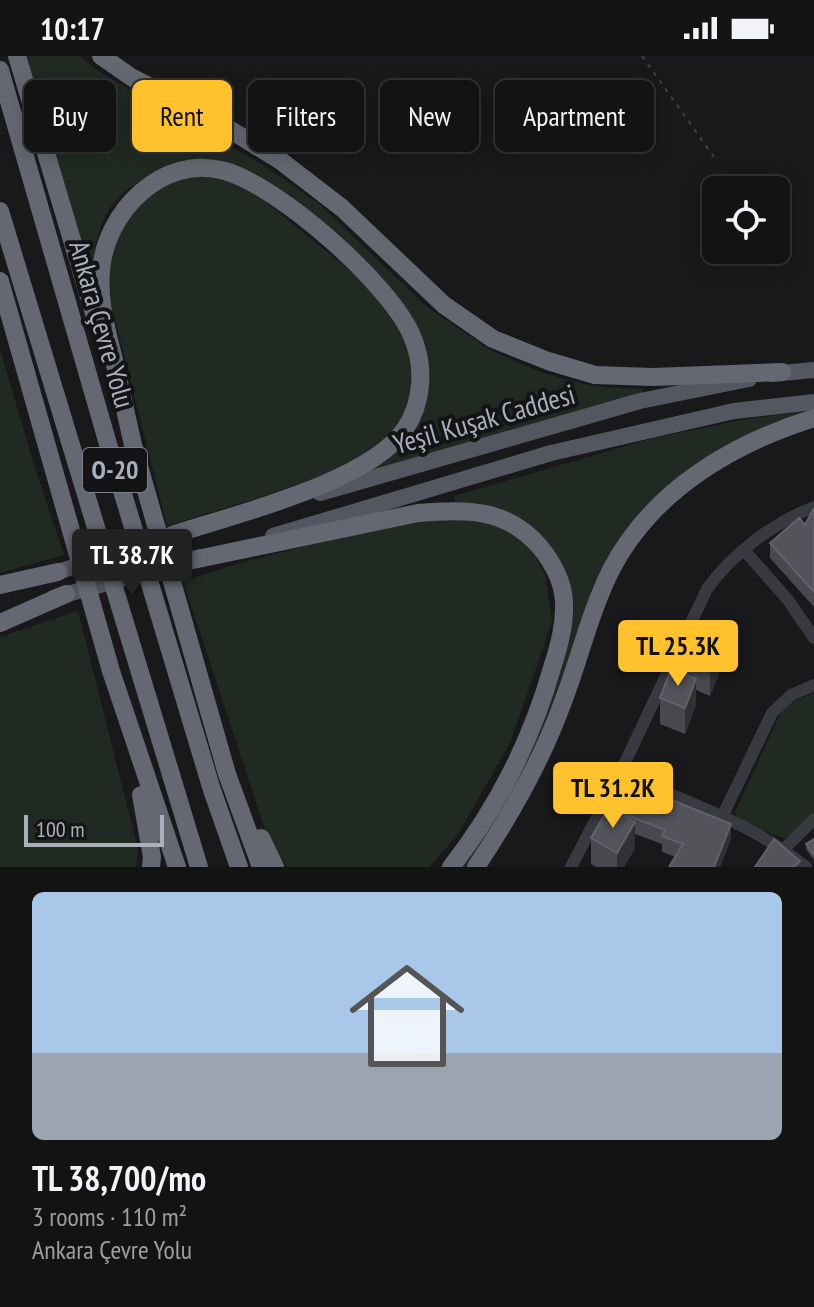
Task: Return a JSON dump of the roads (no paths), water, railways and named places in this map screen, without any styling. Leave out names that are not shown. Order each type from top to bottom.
[{"type":"highway","points":[[17,56],[227,774],[261,867]]},
{"type":"highway","points":[[101,56],[131,77],[216,121],[281,161],[342,208],[444,305],[493,339],[548,361],[595,375],[653,377],[782,372]]},
{"type":"highway","name":"Ankara Çevre Yolu","points":[[0,70],[112,459],[212,790],[239,867]]},
{"type":"highway","points":[[135,454],[102,305],[101,269],[108,237],[121,212],[142,191],[166,177],[194,169],[222,170],[266,190],[312,225],[367,277],[400,314],[412,335],[420,371],[419,395],[404,431],[382,453],[330,481],[172,535]]},
{"type":"highway","name":"O-20","points":[[0,211],[199,867]]},
{"type":"highway","points":[[0,281],[111,671],[146,814],[151,867]]},
{"type":"highway","points":[[0,322],[71,532]]},
{"type":"highway","points":[[476,867],[506,822],[539,761],[562,706],[600,596],[638,529],[671,495],[724,456],[761,436],[814,418]]},
{"type":"highway","points":[[188,561],[418,513],[452,510],[478,512],[526,530],[550,559],[560,580],[564,601],[562,634],[541,708],[505,784],[451,867]]},
{"type":"highway","points":[[0,587],[58,572]]},
{"type":"highway","points":[[0,623],[66,594]]},
{"type":"highway","points":[[185,624],[263,845],[275,867]]},
{"type":"highway","points":[[111,671],[177,867]]},
{"type":"main road","name":"Yeşil Kuşak Caddesi","points":[[58,572],[172,535],[640,401],[782,372],[814,370]]},
{"type":"main road","points":[[0,613],[188,561],[551,453],[734,411],[814,402]]},
{"type":"street","points":[[572,867],[696,609],[719,573],[775,528],[814,507]]},
{"type":"street","points":[[744,550],[813,632]]},
{"type":"street","points":[[722,817],[772,713],[791,695],[814,685]]},
{"type":"street","points":[[619,773],[722,817],[784,849],[806,867]]},
{"type":"street","points":[[784,849],[814,819]]}]
